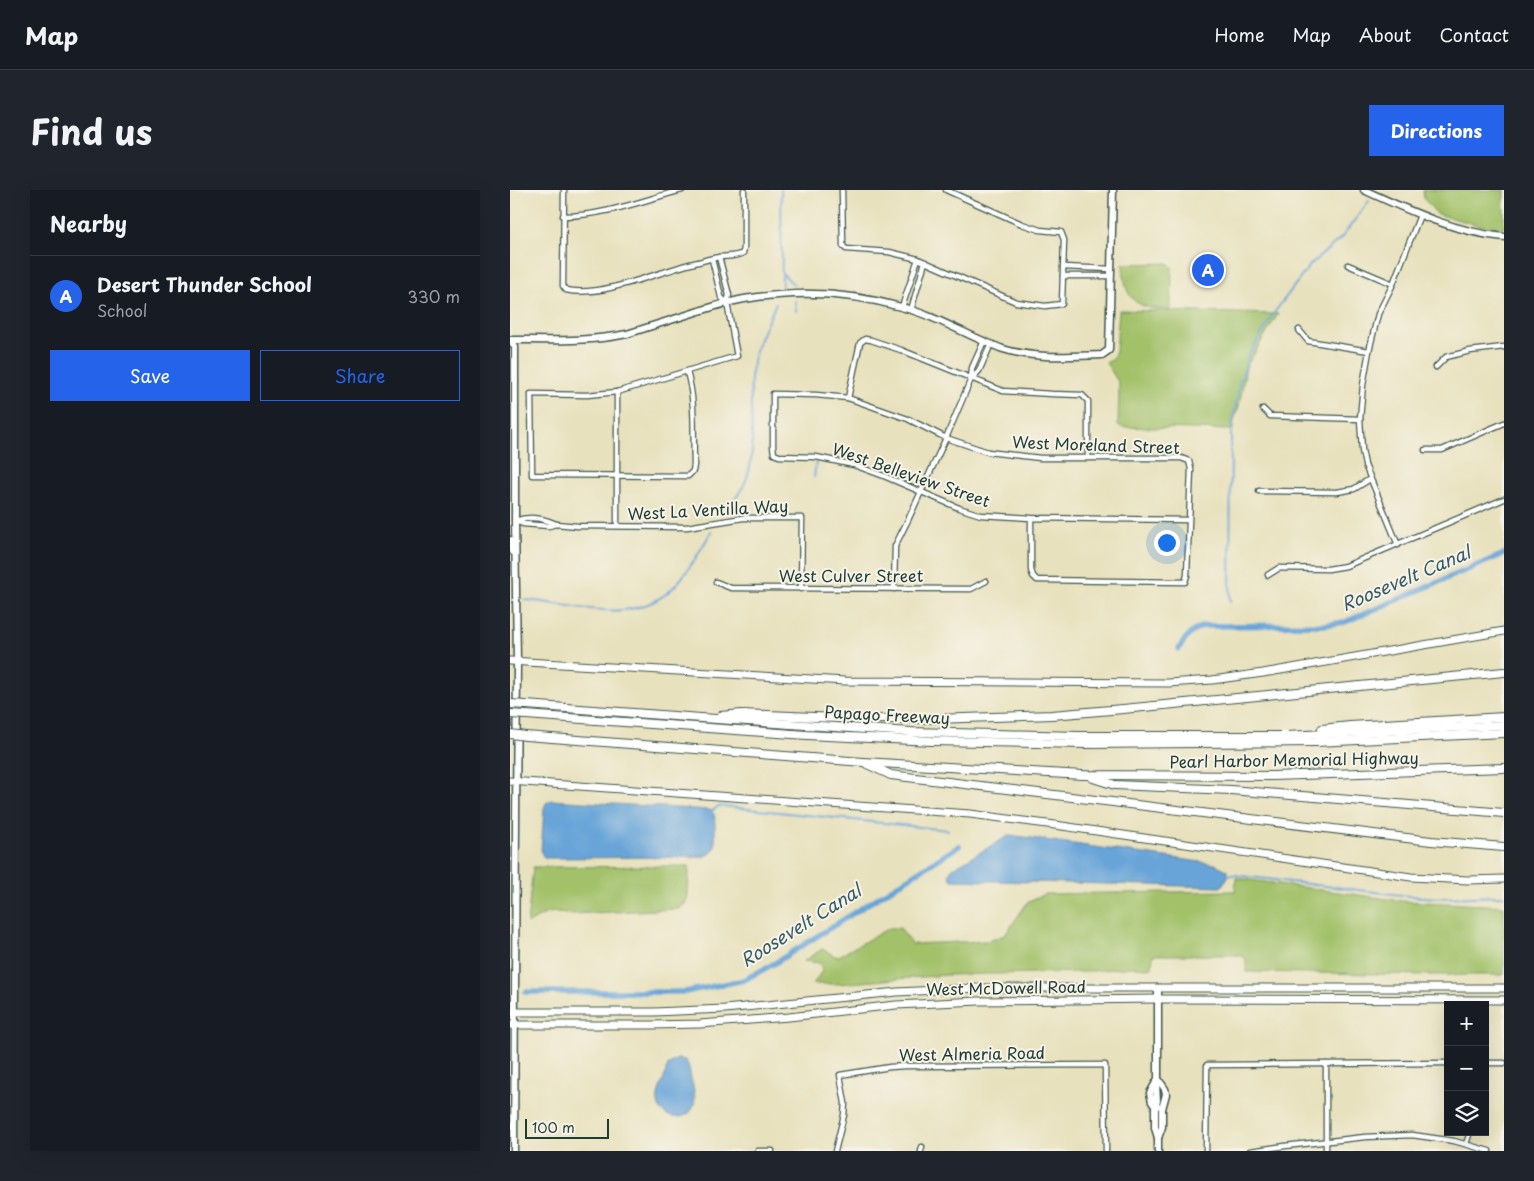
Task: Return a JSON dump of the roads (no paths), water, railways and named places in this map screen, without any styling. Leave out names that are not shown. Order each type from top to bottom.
[{"type":"highway","points":[[701,718],[742,714],[861,719],[953,719],[1044,715],[1504,672]]},
{"type":"highway","name":"Papago Freeway","points":[[510,704],[911,732],[1079,736],[1263,736]]},
{"type":"highway","points":[[510,714],[806,736],[1086,744],[1306,742],[1504,733]]},
{"type":"highway","points":[[1263,736],[1350,726],[1504,717]]},
{"type":"highway","name":"Pearl Harbor Memorial Highway","points":[[1263,736],[1504,725]]},
{"type":"highway","points":[[510,734],[863,762],[1084,775],[1115,785],[1231,790],[1504,813]]},
{"type":"highway","points":[[863,762],[891,775],[1362,833],[1504,847]]},
{"type":"highway","name":"Pearl Harbor Memorial Highway","points":[[1084,775],[1273,776],[1504,768]]},
{"type":"main road","points":[[514,661],[837,681],[1168,683],[1212,680],[1263,673],[1504,631]]},
{"type":"main road","points":[[513,781],[970,814],[1412,877],[1468,880],[1504,879]]},
{"type":"main road","name":"West McDowell Road","points":[[512,1012],[645,1012],[725,1009],[888,993],[978,988],[1504,988]]},
{"type":"main road","name":"West McDowell Road","points":[[512,1025],[677,1025],[979,1001],[1158,999],[1504,1000]]},
{"type":"street","points":[[564,190],[563,286],[566,290],[590,291],[712,258],[738,256],[743,253],[744,190]]},
{"type":"street","points":[[563,216],[600,213],[682,190]]},
{"type":"street","points":[[842,190],[843,246],[846,249],[889,252],[918,259],[1016,302],[1045,306],[1062,304],[1064,240],[1061,232],[1040,230],[1022,224],[958,192],[946,190]]},
{"type":"street","points":[[510,340],[611,337],[749,298],[780,294],[826,293],[870,299],[902,307],[1004,349],[1034,355],[1092,356],[1105,354],[1109,350],[1113,190]]},
{"type":"street","points":[[1364,190],[1446,225],[1471,232],[1504,237]]},
{"type":"street","points":[[1398,545],[1370,480],[1362,450],[1360,419],[1369,351],[1378,314],[1420,215]]},
{"type":"street","points":[[687,372],[694,408],[694,465],[693,471],[688,476],[532,475],[531,394],[587,395],[617,392],[737,356],[720,257]]},
{"type":"street","points":[[712,258],[721,297],[727,303]]},
{"type":"street","points":[[902,307],[918,259]]},
{"type":"street","points":[[911,310],[926,262]]},
{"type":"street","points":[[1348,265],[1392,284]]},
{"type":"street","points":[[1063,267],[1111,269]]},
{"type":"street","points":[[1063,276],[1111,276]]},
{"type":"street","points":[[1298,330],[1308,341],[1369,351]]},
{"type":"street","points":[[848,398],[860,343],[865,339],[871,340],[1003,391],[1082,395],[1088,401],[1088,457]]},
{"type":"street","points":[[510,340],[515,347],[512,519],[516,558],[513,781],[514,998],[512,1012],[514,1151]]},
{"type":"street","points":[[894,589],[895,546],[946,438],[971,379],[972,368],[984,341]]},
{"type":"street","points":[[971,379],[979,371],[991,344]]},
{"type":"street","points":[[1436,367],[1446,357],[1470,350],[1504,347]]},
{"type":"street","points":[[617,392],[617,526]]},
{"type":"street","name":"West Moreland Street","points":[[774,454],[773,394],[848,398],[908,419],[946,438],[988,452],[1040,458],[1181,458],[1189,461],[1191,469],[1189,520]]},
{"type":"street","points":[[1263,409],[1270,416],[1360,419]]},
{"type":"street","points":[[1425,450],[1442,450],[1504,422]]},
{"type":"street","name":"West Belleview Street","points":[[774,454],[778,456],[816,457],[836,460],[873,472],[959,508],[981,515],[1031,518],[1189,520]]},
{"type":"street","points":[[1259,491],[1337,492],[1354,488],[1370,480]]},
{"type":"street","points":[[1268,576],[1279,568],[1338,568],[1398,545],[1504,498]]},
{"type":"street","name":"West La Ventilla Way","points":[[512,519],[523,524],[549,526],[556,524],[687,527],[743,518],[802,518],[801,589]]},
{"type":"street","points":[[1031,518],[1031,570],[1037,580],[1185,582],[1188,575],[1189,520]]},
{"type":"street","points":[[510,540],[516,558]]},
{"type":"street","name":"West Culver Street","points":[[716,582],[730,588],[971,589],[986,581]]},
{"type":"street","points":[[1158,988],[1157,1101],[1155,1106],[1158,1151]]},
{"type":"street","points":[[1206,1151],[1207,1065],[1444,1063]]},
{"type":"street","points":[[1489,1063],[1504,1063]]},
{"type":"street","points":[[1326,1064],[1326,1151]]},
{"type":"street","name":"West Almeria Road","points":[[835,1151],[845,1103],[840,1075],[905,1066],[1106,1065],[1106,1151]]},
{"type":"street","points":[[1157,1081],[1165,1089],[1166,1094],[1162,1106],[1162,1128],[1158,1138]]},
{"type":"street","points":[[1155,1106],[1162,1106]]},
{"type":"street","points":[[1250,1151],[1365,1137],[1412,1135],[1466,1144],[1489,1151]]},
{"type":"street","points":[[1466,1144],[1469,1136]]},
{"type":"street","points":[[758,1151],[772,1151]]},
{"type":"water","points":[[552,800],[710,810],[714,814],[715,820],[715,848],[710,854],[702,857],[546,858],[541,852],[544,808],[546,803]]},
{"type":"water","points":[[1010,835],[1215,864],[1227,870],[1228,877],[1221,887],[952,880],[949,876],[953,868]]},
{"type":"water","points":[[678,1059],[685,1060],[688,1065],[695,1099],[690,1112],[684,1116],[677,1117],[669,1116],[663,1112],[659,1105],[658,1096],[668,1066]]},
{"type":"waterway","points":[[781,190],[782,287]]},
{"type":"waterway","points":[[1230,602],[1231,433],[1239,385],[1249,355],[1274,313],[1310,265],[1342,237],[1369,201]]},
{"type":"waterway","points":[[782,273],[794,285]]},
{"type":"waterway","points":[[795,301],[796,311]]},
{"type":"waterway","points":[[724,513],[742,489],[749,471],[752,441],[751,378],[753,363],[759,340],[776,303]]},
{"type":"waterway","points":[[814,477],[816,463]]},
{"type":"waterway","points":[[525,600],[597,610],[637,608],[663,596],[677,584],[690,567],[711,532]]},
{"type":"waterway","name":"Roosevelt Canal","points":[[1179,649],[1189,635],[1203,626],[1324,625],[1345,622],[1504,554]]},
{"type":"waterway","points":[[711,812],[721,806],[948,830]]},
{"type":"waterway","name":"Roosevelt Canal","points":[[526,992],[685,992],[744,980],[775,963],[959,846]]},
{"type":"waterway","points":[[1225,874],[1409,896],[1439,898],[1504,896]]},
{"type":"place","name":"Desert Thunder School","points":[[1208,270]]}]
